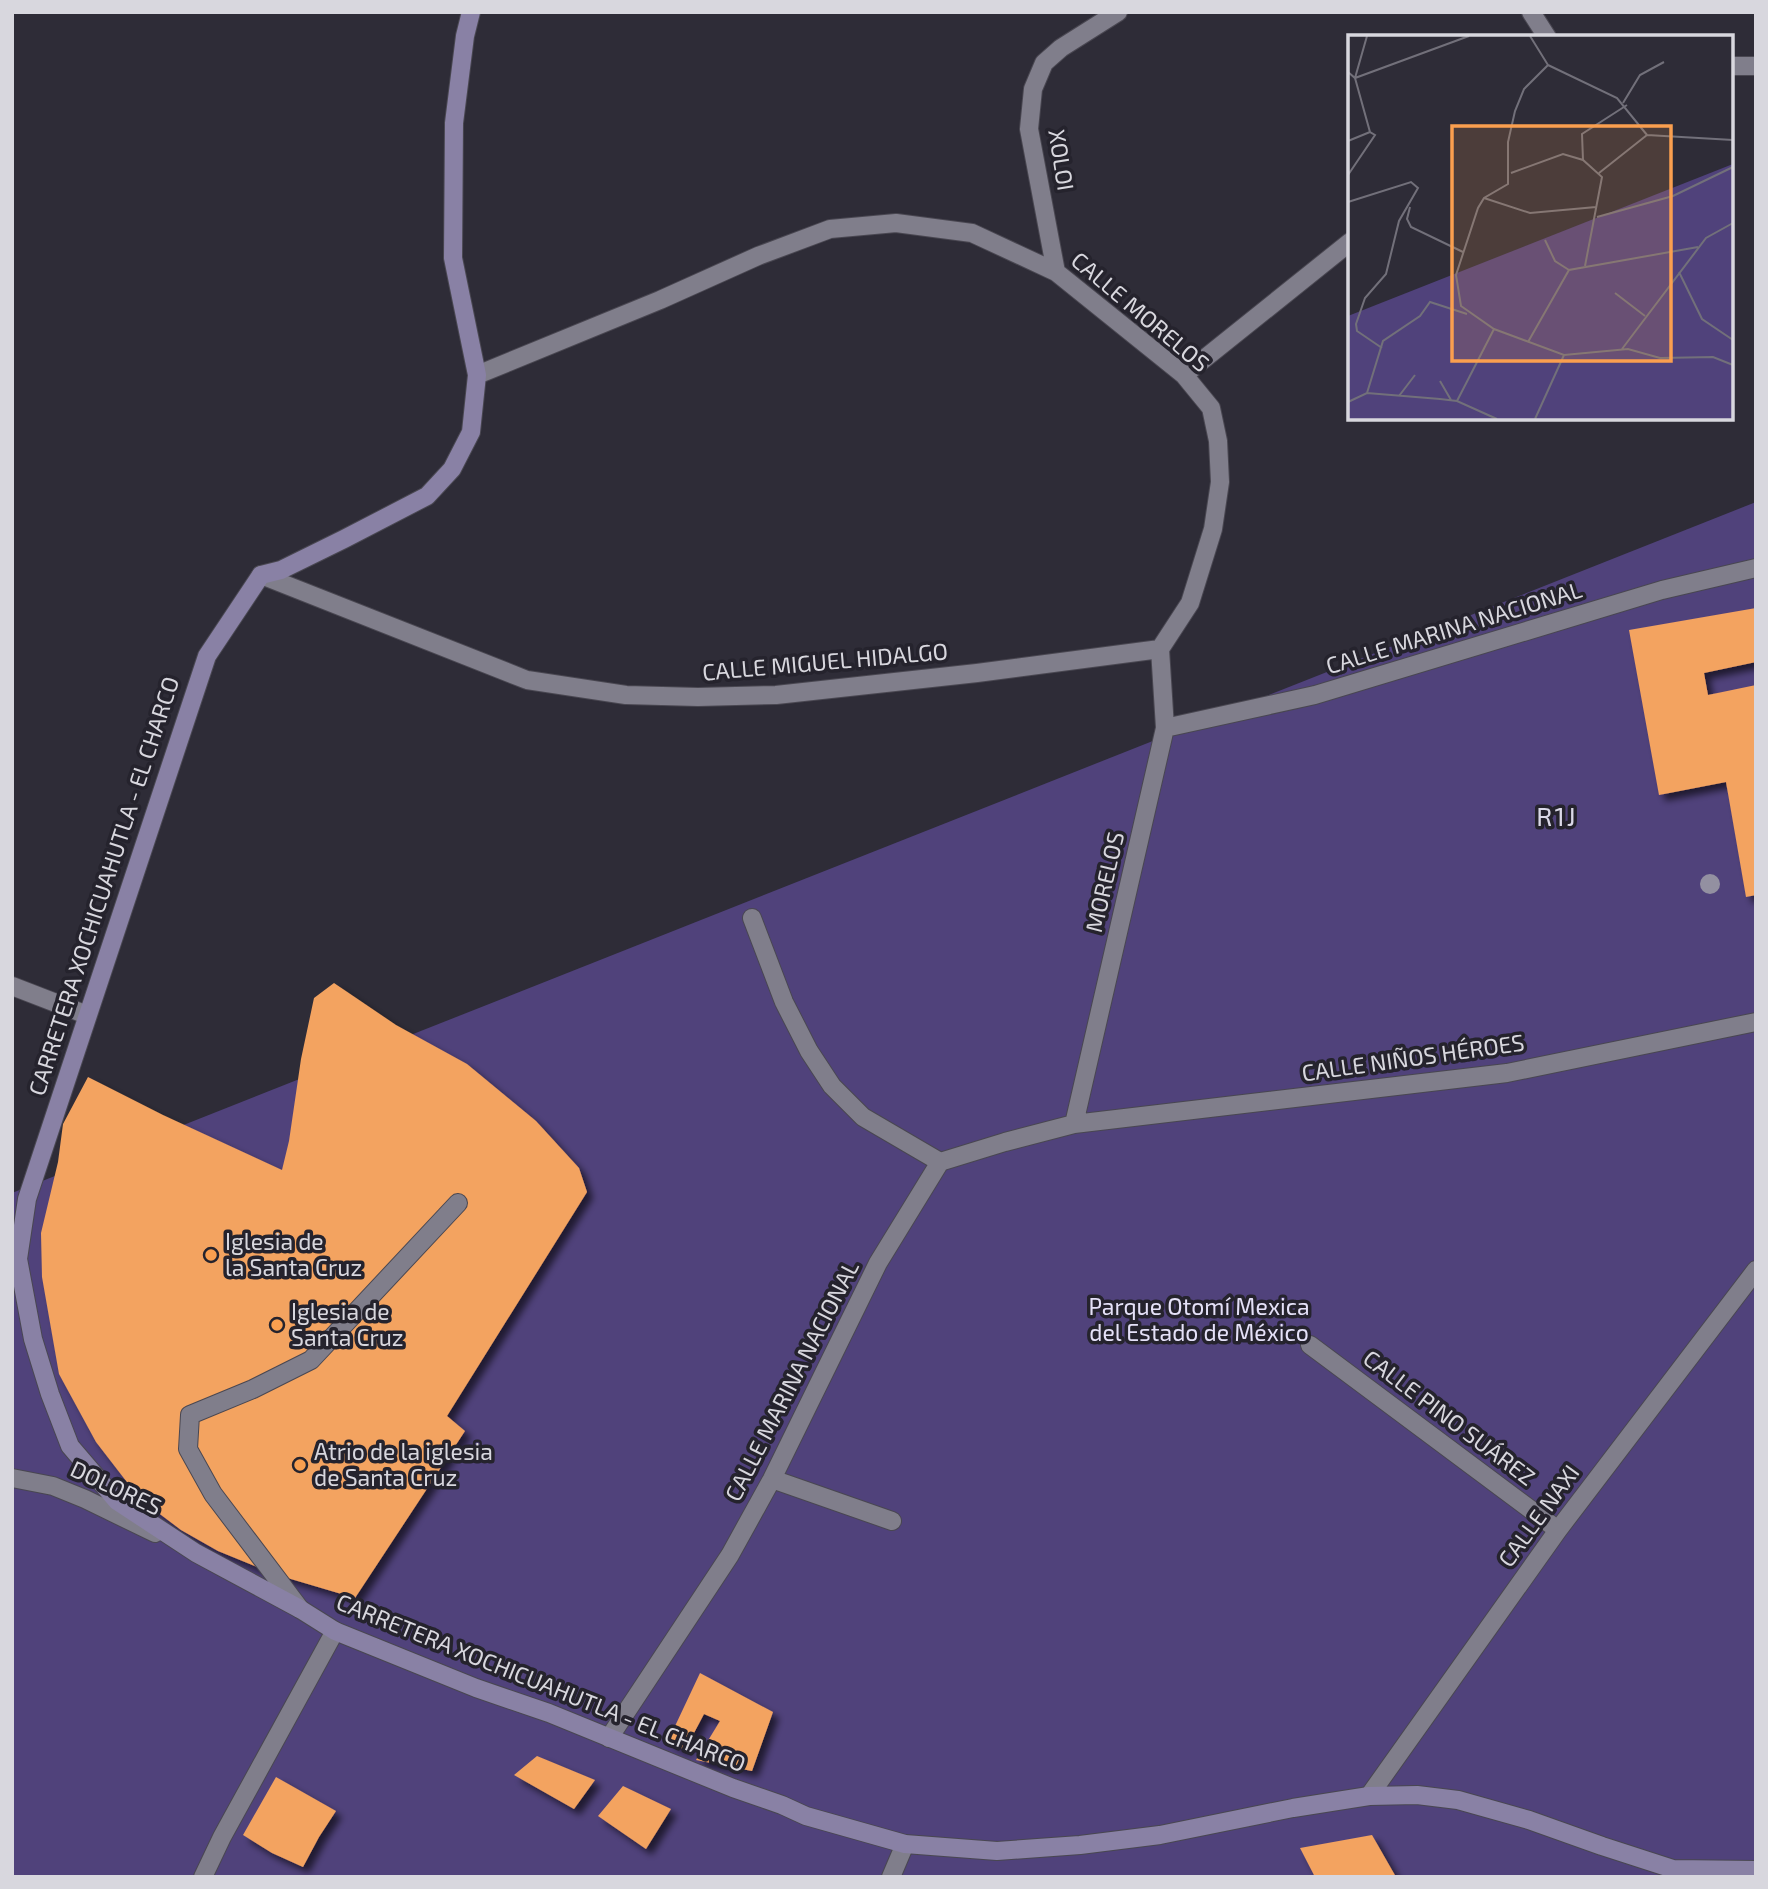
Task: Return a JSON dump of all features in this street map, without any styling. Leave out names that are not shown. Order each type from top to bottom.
[{"type":"main road","points":[[261,575],[281,570],[427,496],[452,469],[471,432],[477,375],[453,258],[454,123],[465,36],[471,12]]},
{"type":"main road","name":"CARRETERA XOCHICUAHUTLA - EL CHARCO","points":[[261,575],[206,656],[27,1199],[18,1259],[33,1339],[70,1447],[117,1501],[196,1553],[335,1631],[806,1816],[905,1844],[997,1851],[1080,1845],[1160,1835],[1293,1808],[1369,1796],[1417,1795],[1458,1800],[1529,1820],[1673,1869],[1756,1870]]},
{"type":"street","name":"XOLOI","points":[[1056,272],[1029,129],[1033,89],[1044,63],[1061,48],[1118,12]]},
{"type":"street","points":[[1531,12],[1546,35]]},
{"type":"street","points":[[1733,66],[1756,66]]},
{"type":"street","name":"CALLE MORELOS","points":[[477,375],[660,300],[758,256],[830,229],[896,223],[972,233],[1056,272],[1184,375],[1211,408],[1219,440],[1220,482],[1213,529],[1190,603],[1160,649]]},
{"type":"street","points":[[1184,375],[1348,244]]},
{"type":"street","name":"CALLE MARINA NACIONAL","points":[[1165,728],[1315,695],[1662,590],[1756,568]]},
{"type":"street","name":"CALLE MIGUEL HIDALGO","points":[[261,575],[527,680],[626,695],[776,695],[964,675],[1160,649]]},
{"type":"street","name":"MORELOS","points":[[1074,1124],[1165,728],[1160,649]]},
{"type":"street","points":[[752,918],[784,1002],[809,1051],[832,1086],[863,1117],[940,1162],[1074,1124]]},
{"type":"street","points":[[12,986],[87,1015]]},
{"type":"street","name":"CALLE NIÑOS HÉROES","points":[[1074,1124],[1507,1073],[1756,1022]]},
{"type":"street","name":"CALLE MARINA NACIONAL","points":[[609,1738],[730,1555],[772,1479],[878,1263],[940,1162]]},
{"type":"street","points":[[300,1609],[207,1483],[188,1448],[190,1415],[254,1390],[311,1360],[458,1203]]},
{"type":"street","name":"CALLE NAXI","points":[[1369,1796],[1558,1530],[1756,1270]]},
{"type":"street","name":"CALLE PINO SUÁREZ","points":[[1310,1345],[1558,1530]]},
{"type":"street","name":"DOLORES","points":[[12,1478],[53,1486],[85,1499],[196,1553]]},
{"type":"street","points":[[772,1479],[892,1521]]},
{"type":"street","points":[[203,1877],[222,1837],[335,1631]]},
{"type":"street","points":[[891,1877],[905,1844]]},
{"type":"green space","name":"Parque Otomí Mexica del Estado de México","points":[[1756,502],[1756,1877],[12,1877],[12,1193]]},
{"type":"building","points":[[1756,608],[1756,662],[1704,673],[1708,695],[1756,685],[1756,895],[1746,897],[1726,782],[1659,795],[1629,630]]},
{"type":"building","name":"Iglesia de Santa Cruz","points":[[334,983],[396,1025],[467,1064],[536,1121],[579,1168],[587,1192],[447,1416],[465,1431],[355,1598],[274,1574],[218,1551],[181,1530],[140,1499],[96,1442],[59,1374],[42,1277],[41,1233],[58,1162],[63,1124],[88,1077],[282,1170],[314,998]]},
{"type":"building","points":[[700,1673],[773,1712],[752,1771],[696,1760],[720,1721],[704,1714],[685,1750],[668,1741]]},
{"type":"building","points":[[537,1756],[595,1780],[574,1809],[514,1775]]},
{"type":"building","points":[[276,1777],[336,1811],[303,1867],[272,1853],[243,1835]]},
{"type":"building","points":[[623,1786],[671,1809],[646,1849],[598,1816]]},
{"type":"building","points":[[1372,1835],[1396,1877],[1315,1877],[1300,1848]]},
{"type":"place","name":"Iglesia de la Santa Cruz","points":[[211,1255]]},
{"type":"place","name":"Iglesia de Santa Cruz","points":[[277,1325]]},
{"type":"place","name":"Atrio de la iglesia de Santa Cruz","points":[[300,1465]]},
{"type":"district","name":"R1J","points":[[1557,817]]}]
